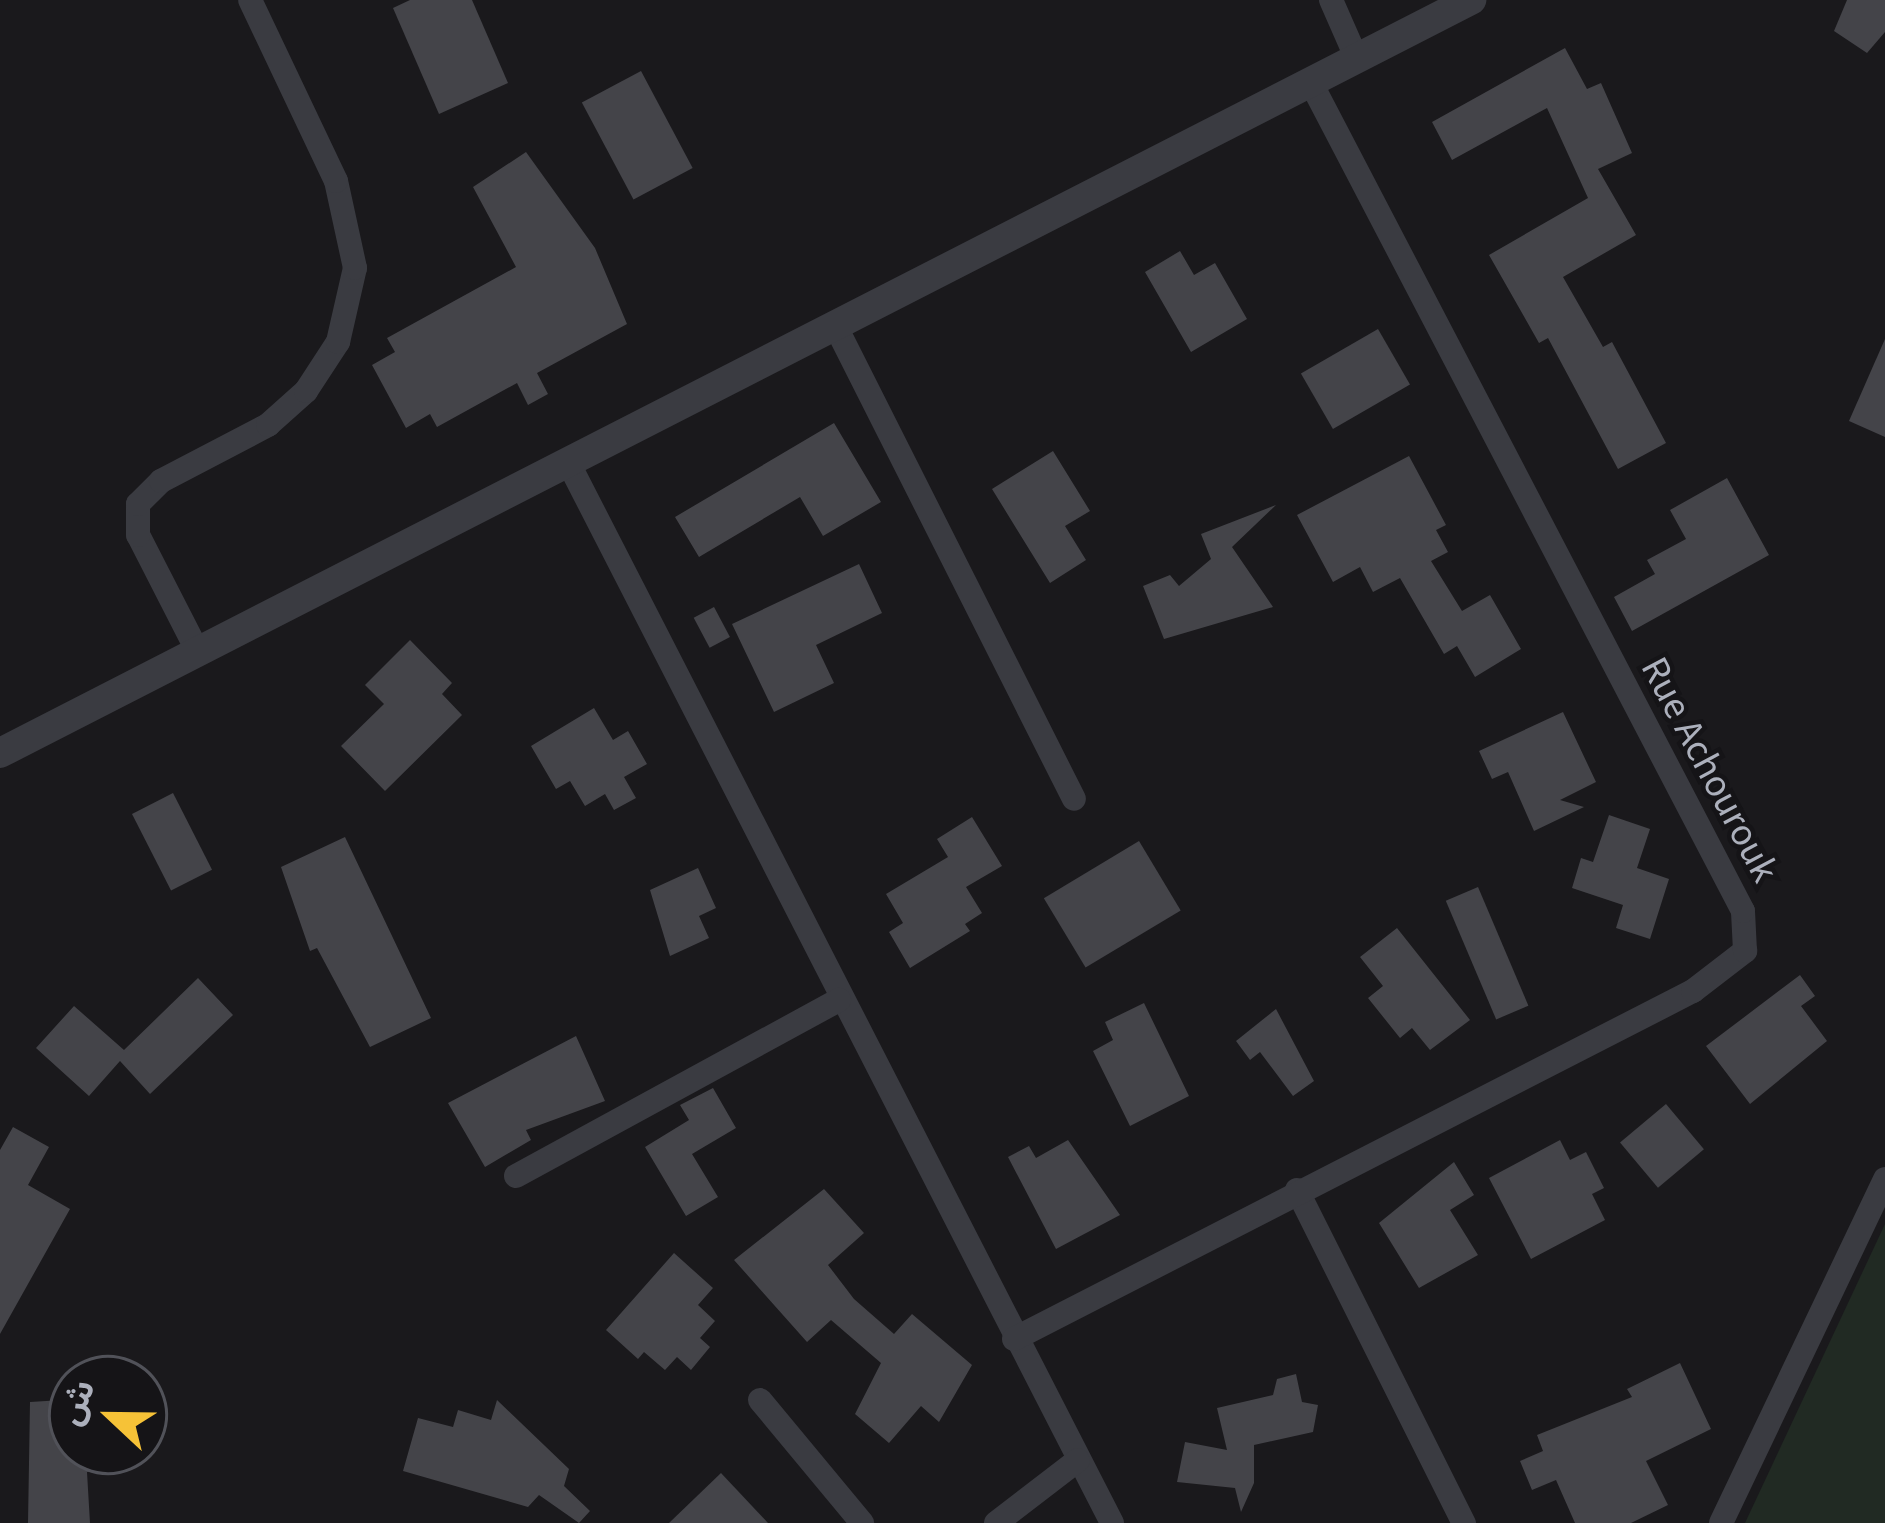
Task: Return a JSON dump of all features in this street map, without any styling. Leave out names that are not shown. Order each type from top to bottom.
[{"type":"street","points":[[197,652],[138,535],[138,504],[268,425],[306,391],[338,342],[355,268],[336,181],[250,0]]},
{"type":"street","points":[[1331,0],[1356,57]]},
{"type":"street","points":[[0,753],[837,329],[1471,0]]},
{"type":"street","name":"Rue Achourouk","points":[[1014,1339],[1693,991],[1739,962],[1748,934],[1310,81]]},
{"type":"street","points":[[837,329],[1074,799]]},
{"type":"street","points":[[569,464],[839,1000],[1112,1523]]},
{"type":"street","points":[[515,1176],[839,1000]]},
{"type":"street","points":[[1721,1523],[1885,1179]]},
{"type":"street","points":[[1297,1190],[1464,1523]]},
{"type":"street","points":[[760,1400],[862,1523]]},
{"type":"street","points":[[996,1523],[1078,1460]]},
{"type":"shaded area","points":[[1885,1224],[1885,1523],[1745,1523]]},
{"type":"building","points":[[410,0],[472,0],[508,83],[439,114],[393,8]]},
{"type":"building","points":[[1847,0],[1885,0],[1885,32],[1867,53],[1834,31]]},
{"type":"building","points":[[1565,48],[1587,89],[1601,83],[1632,153],[1598,169],[1636,235],[1563,277],[1603,347],[1612,342],[1666,443],[1618,469],[1548,338],[1539,343],[1489,255],[1588,198],[1547,108],[1452,160],[1432,122]]},
{"type":"building","points":[[641,71],[693,168],[633,200],[582,102]]},
{"type":"building","points":[[526,152],[595,248],[627,324],[537,373],[548,394],[528,405],[517,383],[437,427],[430,414],[406,428],[372,365],[395,352],[387,338],[516,267],[473,187]]},
{"type":"building","points":[[1180,251],[1194,275],[1215,263],[1247,319],[1191,352],[1145,272]]},
{"type":"building","points":[[1378,329],[1410,384],[1333,429],[1301,374]]},
{"type":"building","points":[[1885,339],[1885,437],[1849,421]]},
{"type":"building","points":[[834,423],[881,502],[823,536],[800,497],[699,557],[675,517]]},
{"type":"building","points":[[1053,451],[1090,511],[1065,526],[1086,560],[1050,583],[992,489]]},
{"type":"building","points":[[1409,456],[1446,525],[1436,530],[1448,552],[1431,561],[1462,611],[1490,595],[1521,649],[1475,677],[1457,646],[1444,654],[1400,578],[1373,592],[1360,567],[1333,582],[1297,515]]},
{"type":"building","points":[[1727,478],[1769,555],[1632,631],[1614,597],[1655,574],[1647,560],[1686,539],[1670,510]]},
{"type":"building","points":[[1276,505],[1232,547],[1273,607],[1164,639],[1143,586],[1170,575],[1179,586],[1211,559],[1201,534]]},
{"type":"building","points":[[859,564],[882,613],[816,645],[834,683],[774,712],[732,624]]},
{"type":"building","points":[[714,607],[730,637],[710,648],[694,618]]},
{"type":"building","points":[[410,640],[452,683],[442,694],[462,715],[385,791],[341,746],[384,704],[365,685]]},
{"type":"building","points":[[594,708],[613,740],[628,731],[647,764],[624,777],[636,798],[614,810],[605,794],[585,806],[570,781],[556,789],[531,746]]},
{"type":"building","points":[[1563,712],[1596,782],[1560,800],[1584,807],[1534,831],[1508,772],[1492,779],[1479,751]]},
{"type":"building","points":[[173,793],[212,870],[171,891],[132,814]]},
{"type":"building","points":[[1609,815],[1650,829],[1637,868],[1669,879],[1650,939],[1616,928],[1623,905],[1572,888],[1581,858],[1593,862]]},
{"type":"building","points":[[972,817],[1002,866],[966,887],[982,913],[965,924],[970,931],[910,968],[889,932],[903,923],[886,894],[948,857],[937,839]]},
{"type":"building","points":[[345,837],[431,1018],[370,1047],[317,948],[310,951],[281,867]]},
{"type":"building","points":[[1139,841],[1181,910],[1086,968],[1044,898]]},
{"type":"building","points":[[698,868],[716,908],[699,916],[709,938],[670,956],[650,890]]},
{"type":"building","points":[[1478,887],[1528,1006],[1496,1019],[1446,901]]},
{"type":"building","points":[[1397,928],[1470,1020],[1430,1050],[1412,1028],[1400,1038],[1368,998],[1383,986],[1360,957]]},
{"type":"building","points":[[1800,975],[1815,996],[1801,1006],[1827,1041],[1750,1104],[1706,1046]]},
{"type":"building","points":[[198,978],[233,1015],[150,1094],[120,1061],[89,1096],[36,1048],[74,1006],[124,1050]]},
{"type":"building","points":[[1144,1003],[1189,1096],[1130,1126],[1093,1051],[1113,1040],[1105,1022]]},
{"type":"building","points":[[1276,1009],[1314,1081],[1293,1096],[1260,1052],[1250,1060],[1236,1041]]},
{"type":"building","points":[[576,1036],[605,1101],[526,1130],[531,1140],[485,1167],[448,1103]]},
{"type":"building","points":[[713,1088],[736,1128],[692,1154],[718,1197],[686,1216],[645,1147],[689,1120],[680,1105]]},
{"type":"building","points":[[1666,1104],[1704,1149],[1658,1188],[1620,1143]]},
{"type":"building","points":[[13,1127],[49,1147],[28,1185],[70,1209],[0,1334],[0,1150]]},
{"type":"building","points":[[1068,1140],[1120,1215],[1056,1249],[1008,1157],[1029,1146],[1036,1158]]},
{"type":"building","points":[[1560,1140],[1570,1160],[1586,1152],[1604,1188],[1592,1194],[1605,1220],[1531,1259],[1489,1178]]},
{"type":"building","points":[[1454,1162],[1474,1195],[1450,1210],[1478,1255],[1419,1288],[1379,1223]]},
{"type":"building","points":[[824,1189],[864,1233],[828,1265],[854,1299],[894,1334],[912,1314],[972,1365],[939,1422],[921,1406],[889,1443],[855,1414],[881,1363],[831,1320],[807,1342],[734,1260]]},
{"type":"building","points":[[674,1253],[713,1288],[698,1305],[715,1321],[700,1338],[710,1347],[691,1370],[677,1357],[665,1370],[644,1352],[638,1359],[606,1330]]},
{"type":"building","points":[[1680,1363],[1711,1429],[1646,1461],[1668,1505],[1631,1523],[1575,1523],[1556,1480],[1532,1490],[1520,1461],[1543,1451],[1537,1435],[1632,1397],[1627,1389]]},
{"type":"building","points":[[1296,1374],[1302,1402],[1318,1405],[1313,1432],[1254,1445],[1254,1483],[1241,1512],[1235,1488],[1177,1482],[1185,1442],[1227,1450],[1217,1408],[1273,1395],[1277,1379]]},
{"type":"building","points":[[497,1400],[569,1469],[564,1486],[590,1511],[579,1523],[539,1495],[528,1507],[403,1471],[418,1418],[453,1427],[458,1410],[491,1420]]},
{"type":"building","points":[[48,1401],[48,1475],[87,1475],[90,1523],[28,1523],[30,1402]]},
{"type":"building","points":[[721,1473],[768,1523],[669,1523]]}]
